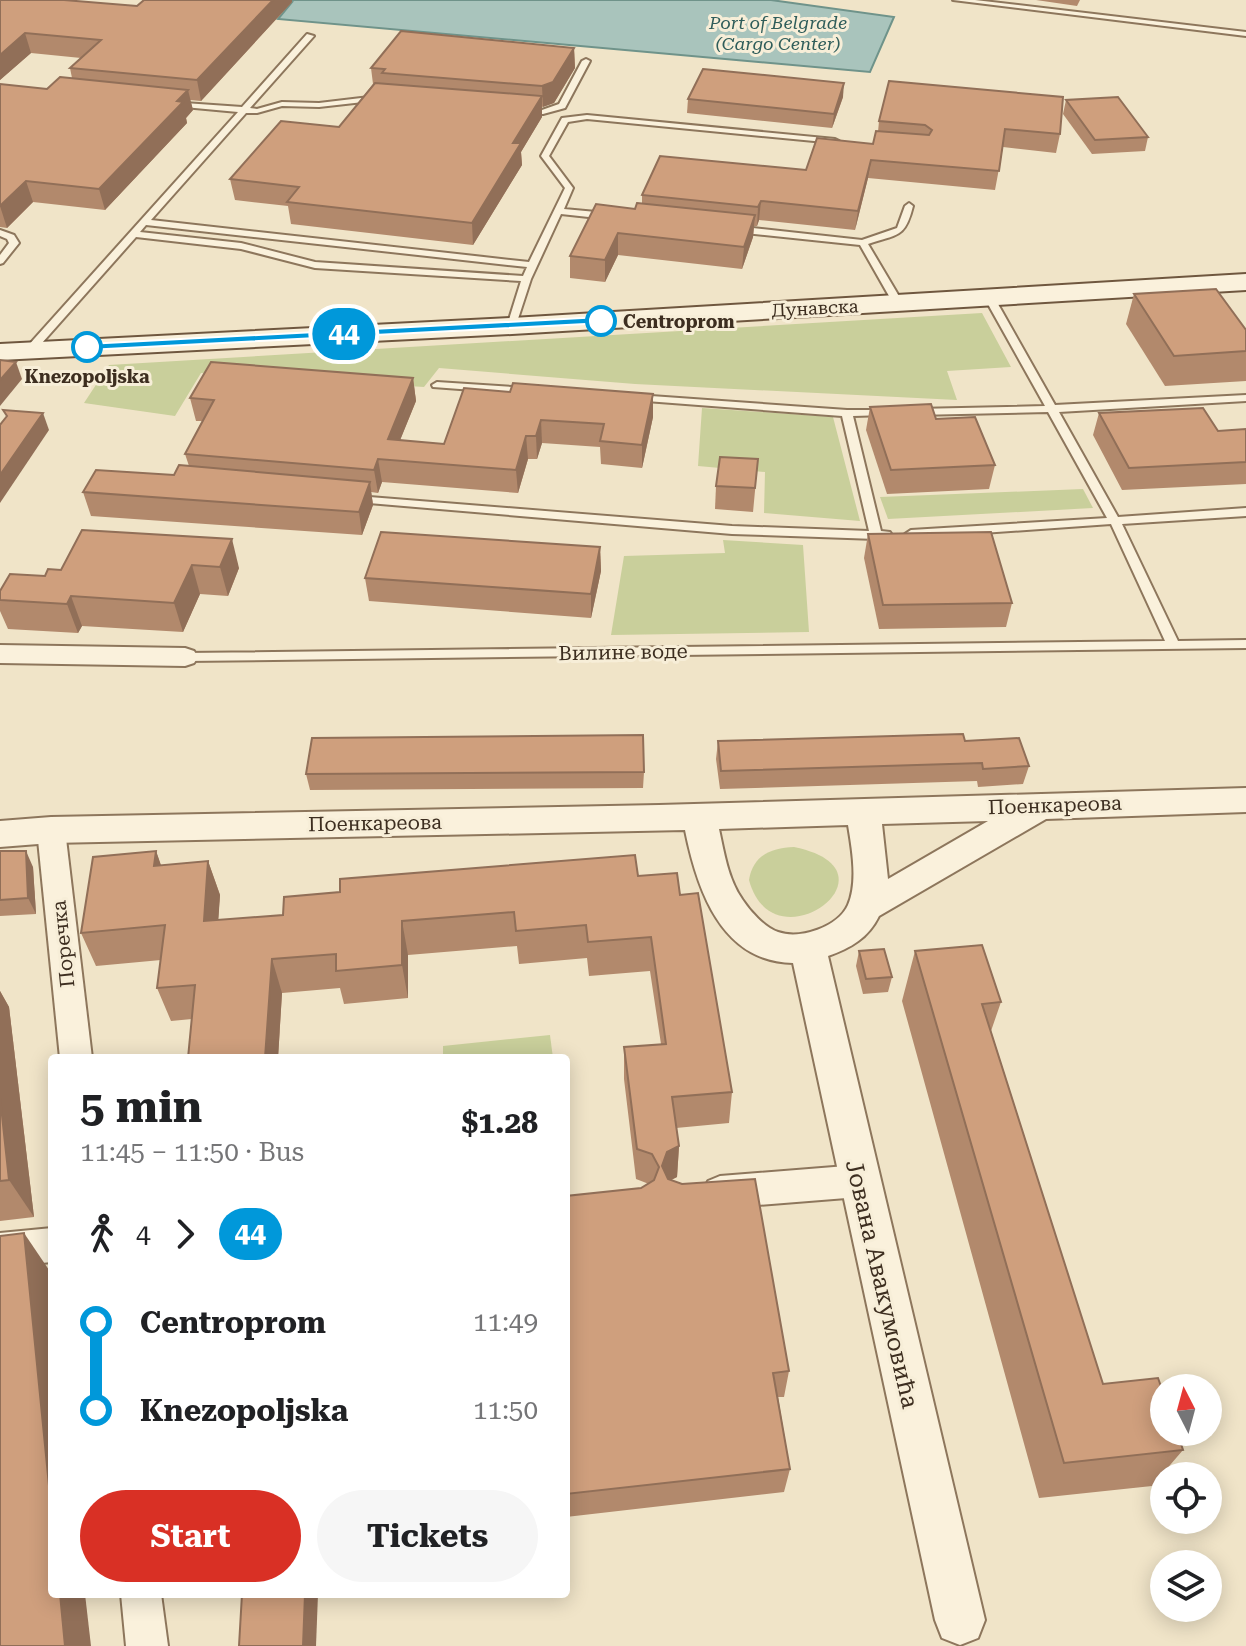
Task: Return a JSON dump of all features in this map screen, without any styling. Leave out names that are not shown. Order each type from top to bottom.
[{"type":"main road","name":"Дунавска","points":[[0,352],[512,326],[1246,282]]},
{"type":"street","name":"Вилине воде","points":[[0,654],[185,657]]},
{"type":"street","name":"Поенкареова","points":[[0,834],[51,830],[699,817],[1246,800]]},
{"type":"street","points":[[699,817],[710,864],[726,906],[737,920],[770,945],[808,947],[830,942],[848,930],[867,906],[1040,806]]},
{"type":"street","points":[[863,811],[871,865],[867,906]]},
{"type":"street","name":"Поенкареова","points":[[0,826],[51,830]]},
{"type":"street","name":"Поречка","points":[[51,830],[76,1054]]},
{"type":"street","name":"Јована Авакумовића","points":[[808,947],[960,1620]]},
{"type":"street","points":[[694,1194],[859,1181]]},
{"type":"street","points":[[0,1250],[48,1245]]},
{"type":"street","points":[[141,1598],[147,1646]]},
{"type":"lane","points":[[957,0],[1246,34]]},
{"type":"lane","points":[[30,350],[310,36]]},
{"type":"lane","points":[[512,110],[543,112],[562,106],[586,61]]},
{"type":"lane","points":[[167,103],[243,111],[286,104],[319,105],[385,98]]},
{"type":"lane","points":[[512,326],[526,279],[569,188],[545,156],[562,123],[571,118],[845,142]]},
{"type":"lane","points":[[727,228],[863,243],[900,230],[909,206]]},
{"type":"lane","points":[[560,211],[620,217]]},
{"type":"lane","points":[[144,222],[533,265]]},
{"type":"lane","points":[[0,233],[11,237],[14,243],[0,261]]},
{"type":"lane","points":[[133,234],[241,246],[315,265],[526,279]]},
{"type":"lane","points":[[863,243],[898,303]]},
{"type":"lane","points":[[989,297],[1115,521],[1174,646]]},
{"type":"lane","points":[[437,385],[547,392]]},
{"type":"lane","points":[[626,398],[847,413],[894,412]]},
{"type":"lane","points":[[910,412],[1053,409],[1246,398]]},
{"type":"lane","points":[[847,413],[876,535]]},
{"type":"lane","points":[[342,497],[732,530],[876,535],[1246,512]]},
{"type":"lane","name":"Вилине воде","points":[[185,657],[1246,644]]},
{"type":"green space","points":[[982,313],[1011,367],[947,371],[957,400],[635,384],[439,368],[424,387],[201,373],[175,416],[84,403],[109,365]]},
{"type":"green space","points":[[702,408],[833,417],[860,521],[764,513],[765,472],[698,466]]},
{"type":"green space","points":[[1083,489],[1093,508],[888,519],[880,497]]},
{"type":"green space","points":[[723,540],[803,545],[809,632],[611,635],[624,556],[725,553]]},
{"type":"green space","points":[[794,847],[825,859],[838,875],[836,891],[823,906],[804,915],[782,916],[762,905],[749,880],[754,864],[764,854]]},
{"type":"green space","points":[[550,1035],[552,1054],[443,1054],[443,1046]]},
{"type":"water","name":"Port of Belgrade (Cargo Center)","points":[[267,0],[771,0],[894,17],[870,72],[278,19],[292,2]]},
{"type":"building","points":[[0,0],[64,0],[137,6],[144,0],[273,0],[197,80],[70,68],[101,40],[25,33],[0,55]]},
{"type":"building","points":[[401,31],[574,48],[553,82],[542,86],[382,73],[385,69],[371,68]]},
{"type":"building","points":[[703,69],[844,83],[834,114],[688,99]]},
{"type":"building","points":[[60,77],[188,90],[177,101],[183,102],[99,189],[26,181],[0,206],[0,84],[47,89]]},
{"type":"building","points":[[889,81],[1063,97],[1060,134],[1005,129],[999,171],[871,160],[858,211],[761,201],[758,207],[642,195],[660,156],[806,170],[817,138],[873,144],[876,131],[929,135],[932,130],[925,125],[879,121]]},
{"type":"building","points":[[375,83],[542,96],[513,143],[521,143],[472,223],[287,202],[299,187],[230,179],[281,121],[339,127]]},
{"type":"building","points":[[1118,97],[1148,137],[1095,140],[1066,100]]},
{"type":"building","points":[[637,203],[755,215],[744,247],[618,233],[605,260],[570,256],[596,204],[635,209]]},
{"type":"building","points":[[1216,289],[1246,330],[1246,351],[1174,356],[1134,294]]},
{"type":"building","points":[[0,360],[16,362],[0,380]]},
{"type":"building","points":[[211,362],[413,378],[388,439],[444,444],[464,388],[510,392],[513,383],[653,394],[642,445],[600,441],[604,424],[541,420],[536,436],[526,436],[516,470],[378,459],[374,470],[185,454],[214,400],[190,398]]},
{"type":"building","points":[[931,404],[936,419],[975,417],[995,465],[891,470],[870,407]]},
{"type":"building","points":[[1203,408],[1218,431],[1246,429],[1246,462],[1129,468],[1099,413]]},
{"type":"building","points":[[3,410],[43,413],[0,475],[0,425],[7,416]]},
{"type":"building","points":[[720,457],[758,459],[755,488],[716,486]]},
{"type":"building","points":[[179,465],[370,482],[359,512],[83,492],[96,470],[174,475]]},
{"type":"building","points":[[82,530],[232,539],[220,567],[192,565],[174,603],[71,596],[67,604],[0,600],[0,591],[10,574],[45,576],[48,569],[61,570]]},
{"type":"building","points":[[381,532],[600,547],[591,594],[365,578]]},
{"type":"building","points":[[991,532],[1012,603],[883,605],[868,534]]},
{"type":"building","points":[[963,734],[965,741],[1019,738],[1029,766],[983,769],[982,763],[721,771],[718,741]]},
{"type":"building","points":[[643,735],[644,772],[306,774],[312,738]]},
{"type":"building","points":[[0,851],[26,851],[28,898],[0,900]]},
{"type":"building","points":[[156,851],[154,866],[208,861],[204,921],[283,915],[284,897],[340,892],[340,879],[635,855],[638,876],[677,873],[680,895],[698,893],[732,1092],[672,1097],[679,1146],[667,1152],[662,1166],[668,1179],[682,1184],[755,1179],[789,1371],[773,1373],[790,1469],[570,1494],[570,1196],[641,1188],[654,1180],[659,1167],[652,1154],[637,1149],[624,1047],[666,1044],[651,937],[588,942],[586,925],[516,931],[514,912],[402,921],[402,965],[336,971],[336,954],[272,959],[265,1054],[188,1054],[195,985],[157,988],[165,925],[81,933],[93,857]]},
{"type":"building","points":[[982,945],[1001,1002],[982,1004],[1103,1384],[1150,1379],[1150,1446],[1182,1446],[1183,1450],[1064,1463],[915,951]]},
{"type":"building","points":[[884,949],[892,977],[866,979],[859,951]]},
{"type":"building","points":[[0,1097],[9,1180],[0,1181]]},
{"type":"building","points":[[24,1233],[48,1476],[48,1598],[60,1598],[65,1646],[0,1646],[0,1236]]},
{"type":"building","points":[[242,1598],[305,1598],[303,1646],[239,1646]]},
{"type":"bus line","name":"44","points":[[87,347],[601,321]]},
{"type":"place","name":"Centroprom","points":[[601,321]]},
{"type":"place","name":"Knezopoljska","points":[[87,347]]}]
